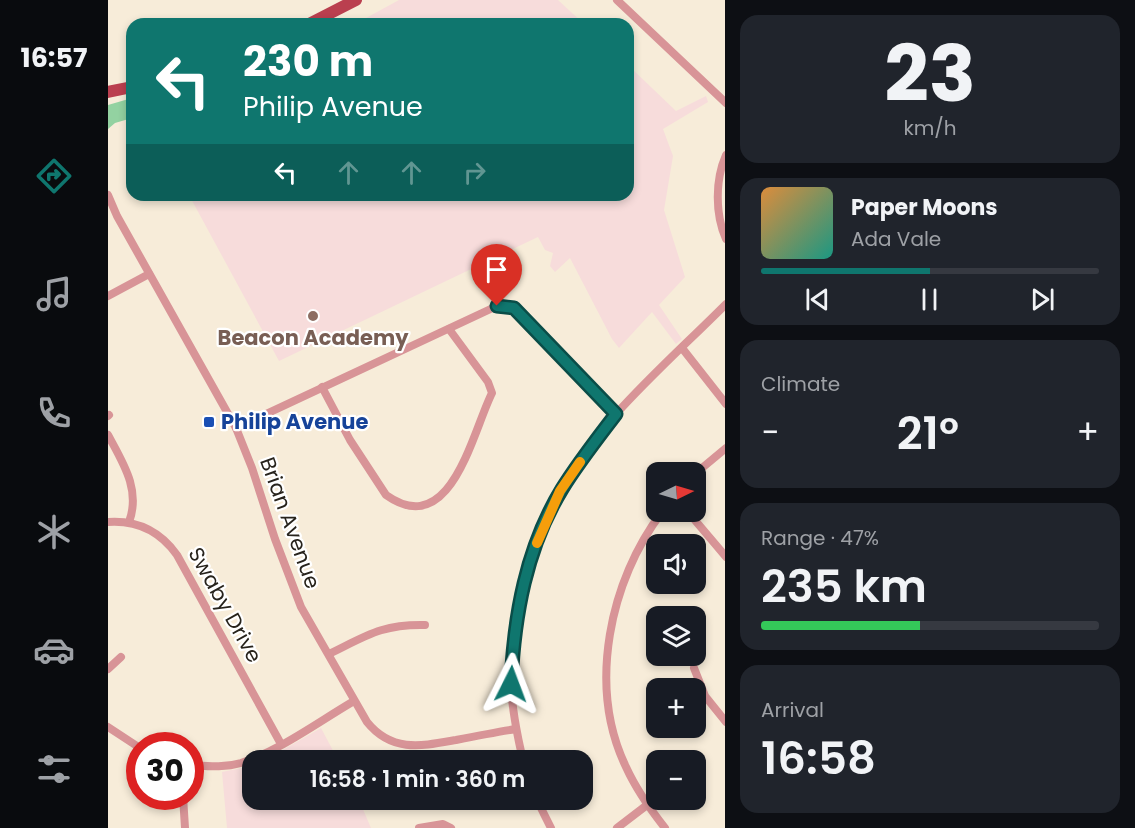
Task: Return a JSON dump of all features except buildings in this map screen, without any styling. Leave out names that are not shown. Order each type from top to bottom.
[{"type":"main road","points":[[321,18],[356,0]]},
{"type":"main road","points":[[108,92],[126,88]]},
{"type":"street","points":[[617,0],[725,102]]},
{"type":"street","points":[[725,158],[718,188],[718,212],[725,236]]},
{"type":"street","name":"Brian Avenue","points":[[108,195],[117,216],[236,428],[301,607],[354,701],[374,731],[392,742],[424,746],[516,729]]},
{"type":"street","points":[[108,296],[149,274]]},
{"type":"street","points":[[521,750],[516,729],[511,684],[513,656],[518,612],[525,579],[540,534],[560,491],[585,453],[616,414],[725,305]]},
{"type":"street","points":[[236,428],[497,306],[514,308],[616,414]]},
{"type":"street","points":[[322,387],[350,440],[386,495],[394,501],[414,506],[433,502],[447,490],[457,475],[492,393],[488,382],[449,329]]},
{"type":"street","points":[[682,348],[725,403]]},
{"type":"street","points":[[108,435],[132,485],[134,511],[129,522]]},
{"type":"street","points":[[706,465],[725,449]]},
{"type":"street","name":"Swaby Drive","points":[[108,522],[129,522],[157,533],[168,542],[281,744]]},
{"type":"street","points":[[617,828],[646,805],[625,765],[615,737],[609,707],[608,656],[618,601],[629,568],[640,544],[655,522]]},
{"type":"street","points":[[696,522],[725,556]]},
{"type":"street","points":[[329,654],[382,628],[425,626]]},
{"type":"street","points":[[108,669],[121,657]]},
{"type":"street","points":[[694,668],[705,696],[725,721]]},
{"type":"street","points":[[204,766],[216,767],[241,763],[281,744],[354,701]]},
{"type":"street","points":[[108,727],[126,739]]},
{"type":"street","points":[[184,810],[185,828]]},
{"type":"street","points":[[542,810],[551,828]]},
{"type":"street","points":[[650,810],[665,828]]},
{"type":"street","points":[[420,828],[443,824],[451,828]]},
{"type":"shaded area","points":[[399,0],[558,0],[578,18],[366,18]]},
{"type":"shaded area","name":"Beacon Academy","points":[[634,71],[676,111],[706,96],[708,102],[663,129],[673,156],[664,210],[685,277],[659,305],[682,339],[676,344],[652,312],[619,348],[612,339],[570,258],[555,272],[550,266],[553,253],[545,250],[538,237],[279,361],[192,201],[634,201]]},
{"type":"shaded area","points":[[321,728],[333,750],[283,750]]},
{"type":"shaded area","points":[[242,768],[242,810],[363,810],[371,828],[227,828],[222,772]]},
{"type":"green space","points":[[126,100],[126,120],[115,123],[108,129],[108,105]]},
{"type":"slow traffic","points":[[537,543],[560,491],[580,462]]},
{"type":"place","name":"Beacon Academy","points":[[313,316]]},
{"type":"place","name":"Philip Avenue","points":[[209,422]]},
{"type":"route","points":[[497,306],[514,308],[616,414],[585,453],[560,491],[540,534],[519,603],[511,684]]}]
